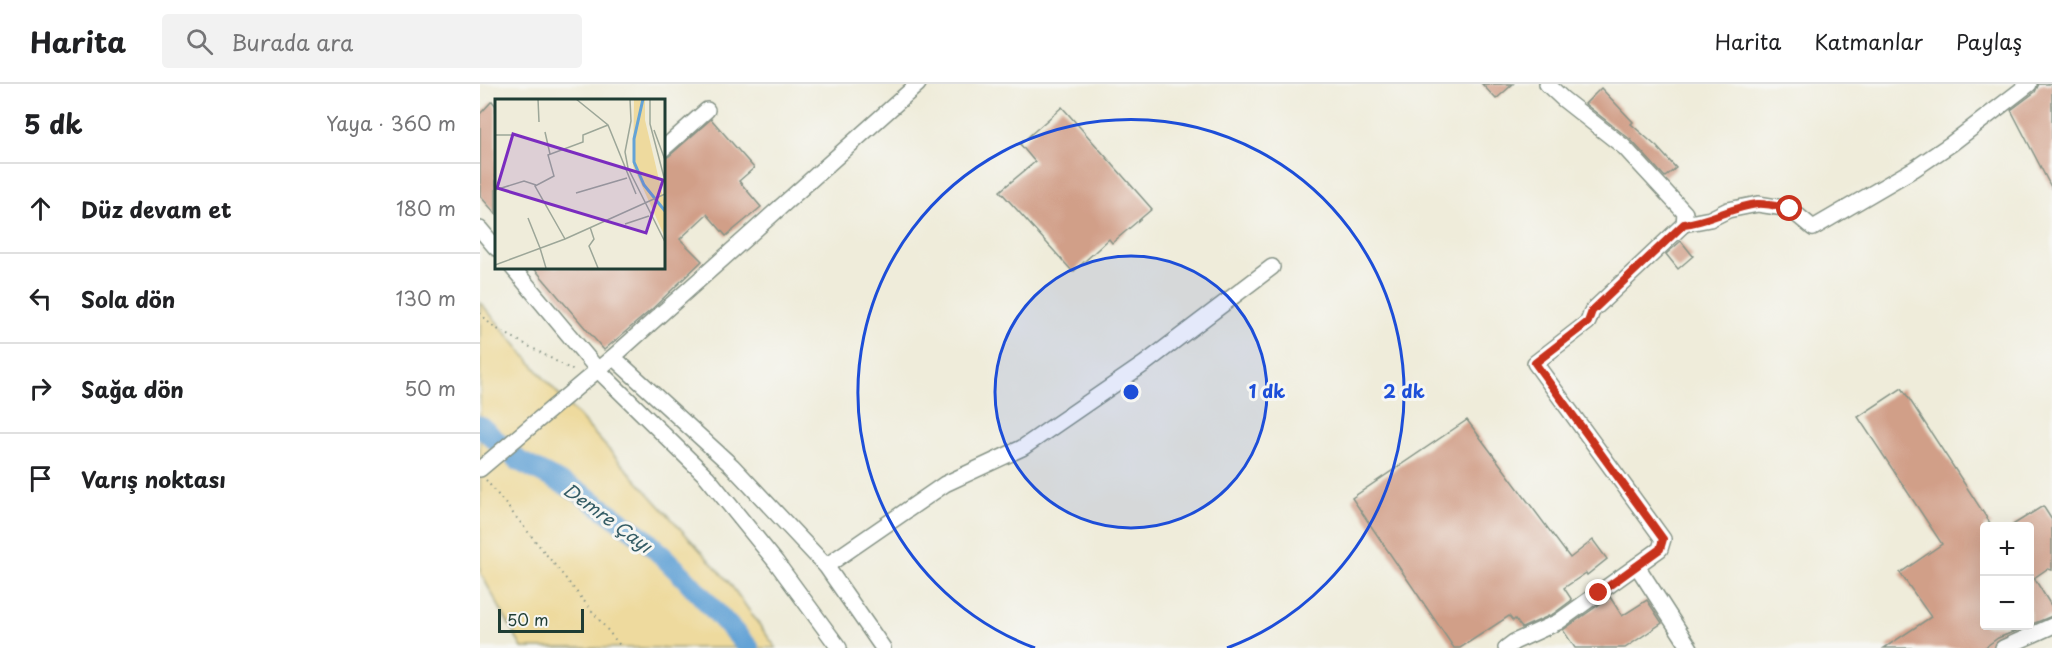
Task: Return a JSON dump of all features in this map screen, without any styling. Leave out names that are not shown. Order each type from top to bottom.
[{"type":"street","points":[[480,471],[613,357],[918,84]]},
{"type":"street","points":[[1547,84],[1624,147],[1685,213],[1684,224]]},
{"type":"street","points":[[1506,648],[1558,622],[1660,549],[1663,539],[1535,363],[1588,322],[1592,311],[1684,224],[1694,223],[1728,210],[1758,204],[1790,209],[1813,228],[1914,169],[1951,144],[2029,84]]},
{"type":"street","points":[[664,148],[707,110]]},
{"type":"street","points":[[480,229],[495,247]]},
{"type":"street","points":[[826,566],[945,484],[1022,448],[1144,364],[1272,267]]},
{"type":"street","points":[[513,268],[598,370],[707,477],[776,562],[838,648]]},
{"type":"street","points":[[613,357],[732,466],[826,566],[883,648]]},
{"type":"street","points":[[1637,566],[1690,648]]},
{"type":"street","points":[[2003,648],[2052,626]]},
{"type":"path","points":[[480,313],[492,326],[573,371],[598,370]]},
{"type":"path","points":[[480,471],[622,648]]},
{"type":"sand","points":[[480,302],[543,377],[728,581],[776,648],[522,648],[480,572]]},
{"type":"building","points":[[1482,84],[1513,84],[1496,99]]},
{"type":"building","points":[[2039,84],[2052,84],[2052,189],[2011,110],[2035,92]]},
{"type":"building","points":[[1601,88],[1633,122],[1631,124],[1676,168],[1665,177],[1631,140],[1585,104]]},
{"type":"building","points":[[492,101],[495,105],[495,213],[480,196],[480,114]]},
{"type":"building","points":[[1062,107],[1152,209],[1112,243],[1109,239],[1073,272],[1000,191],[1035,162],[1020,144]]},
{"type":"building","points":[[711,119],[754,168],[739,181],[761,207],[726,236],[707,214],[680,239],[702,261],[651,310],[604,350],[534,268],[664,268],[664,158]]},
{"type":"building","points":[[1681,241],[1693,256],[1678,269],[1666,254]]},
{"type":"building","points":[[1902,388],[1989,522],[1980,522],[1980,630],[2019,630],[1998,638],[1984,648],[1884,648],[1931,617],[1900,573],[1942,544],[1858,417]]},
{"type":"building","points":[[1467,420],[1570,558],[1593,540],[1607,559],[1587,575],[1586,573],[1564,588],[1572,600],[1553,614],[1522,628],[1515,619],[1513,621],[1509,616],[1460,648],[1454,648],[1352,498]]},
{"type":"building","points":[[2043,506],[2052,520],[2052,570],[2047,569],[2034,578],[2034,522],[2017,522]]},
{"type":"building","points":[[2034,578],[2052,607],[2052,616],[2034,623]]},
{"type":"building","points":[[1610,597],[1622,616],[1647,600],[1662,623],[1625,648],[1575,648],[1563,630]]},
{"type":"waterway","name":"Demre Çayı","points":[[480,426],[519,461],[581,493],[645,539],[684,577],[749,648]]},
{"type":"route","points":[[1599,593],[1660,549],[1663,539],[1535,363],[1588,322],[1592,311],[1684,224],[1710,219],[1728,210],[1758,204],[1790,209]]}]
